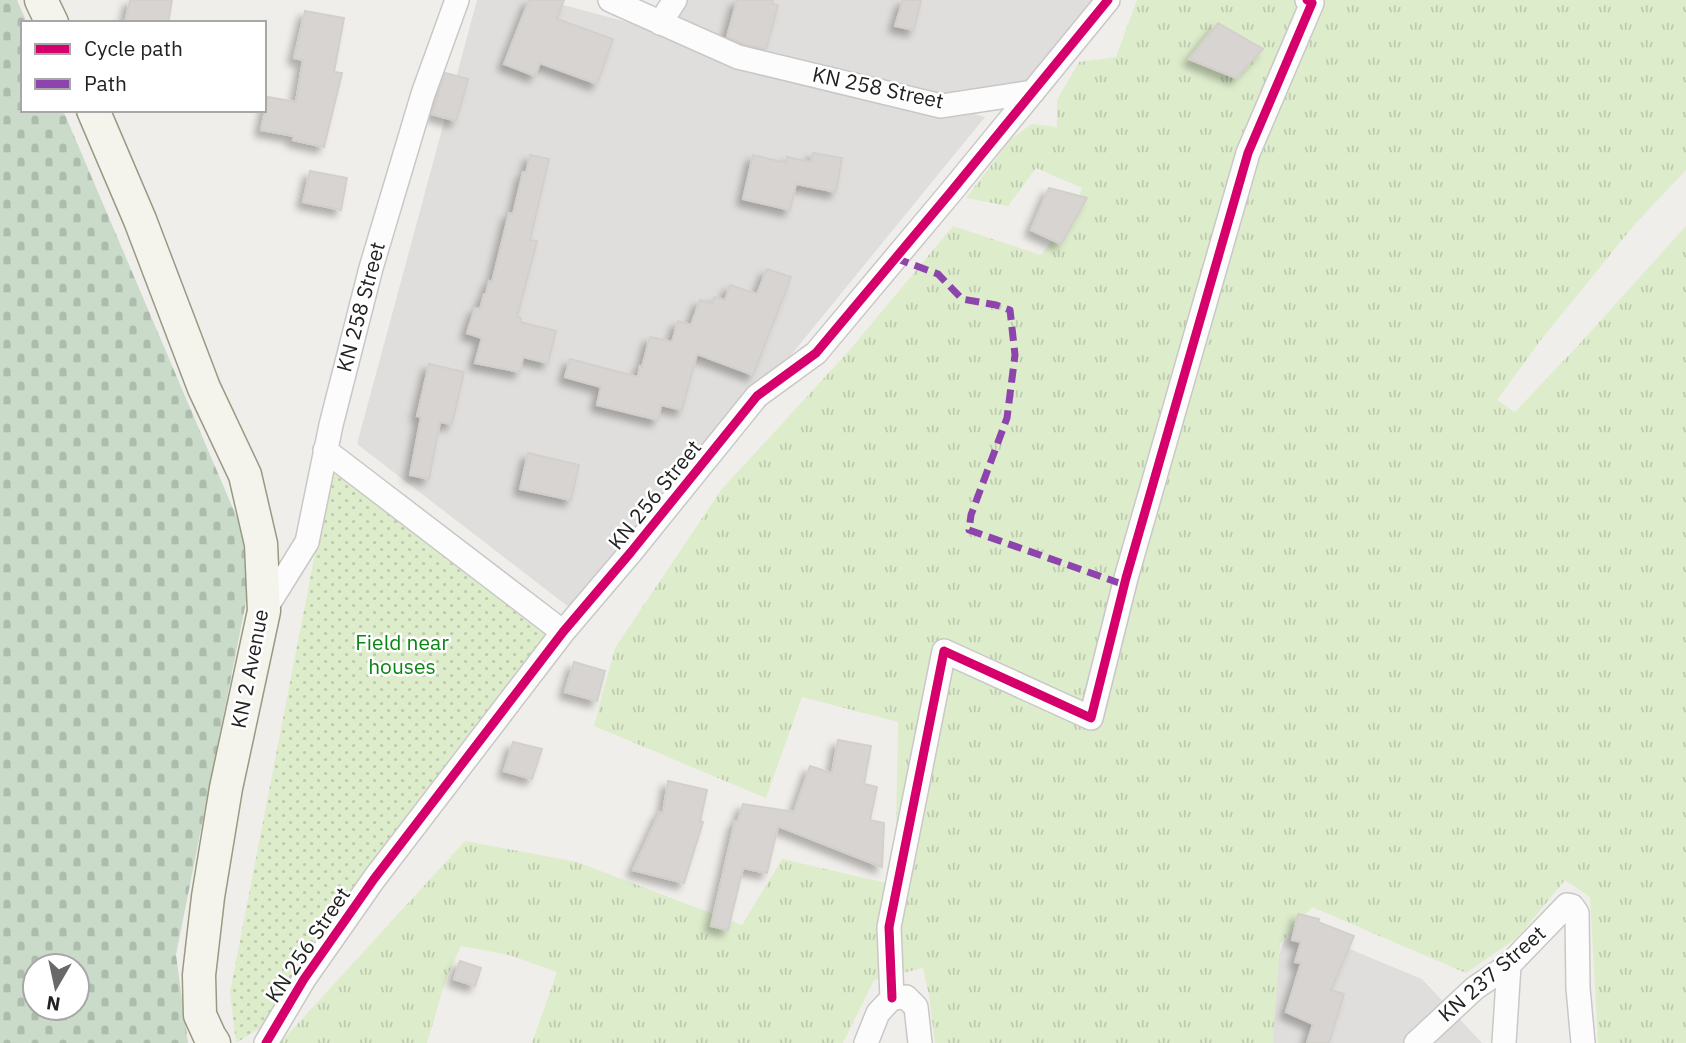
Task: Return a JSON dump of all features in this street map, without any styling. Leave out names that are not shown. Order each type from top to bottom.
[{"type":"main road","points":[[41,0],[51,21]]},
{"type":"main road","name":"KN 2 Avenue","points":[[94,112],[140,220],[204,388],[245,474],[261,544],[264,611],[226,788],[208,897],[199,975],[200,1015],[214,1043]]},
{"type":"street","name":"KN 258 Street","points":[[264,611],[307,542],[325,450],[371,268],[424,94],[457,0]]},
{"type":"street","name":"KN 258 Street","points":[[610,0],[737,57],[941,106],[1033,92]]},
{"type":"street","points":[[660,23],[675,0]]},
{"type":"street","name":"KN 256 Street","points":[[266,1043],[304,979],[374,878],[562,632],[631,552],[757,396],[816,353],[1108,0]]},
{"type":"street","points":[[892,998],[888,927],[944,651],[1091,718],[1126,578],[1248,153],[1312,3],[1307,0]]},
{"type":"street","points":[[325,450],[562,632]]},
{"type":"street","name":"KN 237 Street","points":[[1416,1043],[1475,988],[1508,965],[1567,905],[1572,906],[1577,913],[1578,988],[1583,1043]]},
{"type":"street","points":[[1504,1043],[1508,965]]},
{"type":"street","points":[[866,1043],[878,1013],[892,998],[906,997],[916,1007],[920,1043]]},
{"type":"shaded area","points":[[477,0],[545,0],[765,59],[660,23],[675,0],[1108,0],[1033,92],[943,106],[985,117],[579,615],[357,444]]},
{"type":"shaded area","points":[[1289,924],[1422,979],[1482,1043],[1263,1043],[1268,990]]},
{"type":"green space","points":[[0,0],[17,0],[26,21],[21,21],[21,112],[64,112],[243,532],[247,597],[176,955],[188,1043],[0,1043]]},
{"type":"green space","points":[[1137,0],[1686,0],[1686,170],[1635,224],[1540,341],[1497,400],[1515,412],[1686,226],[1686,1043],[1598,1043],[1590,897],[1565,880],[1518,937],[1466,973],[1312,907],[1280,944],[1273,1043],[935,1043],[923,968],[874,980],[843,1043],[532,1043],[557,972],[509,955],[461,946],[446,979],[427,1043],[280,1043],[465,841],[577,862],[742,925],[782,859],[895,885],[898,722],[802,697],[766,798],[594,726],[615,648],[721,490],[848,352],[953,226],[1041,255],[1074,210],[1082,188],[1036,168],[1008,206],[966,198],[1011,139],[1032,124],[1057,127],[1057,100],[1079,62],[1116,57]]},
{"type":"green space","name":"Field near houses","points":[[331,471],[550,630],[260,1028],[236,1043],[230,992]]},
{"type":"building","points":[[130,0],[172,0],[168,21],[125,21]]},
{"type":"building","points":[[529,0],[564,0],[557,19],[613,39],[597,84],[540,63],[535,76],[504,64]]},
{"type":"building","points":[[737,0],[773,0],[772,4],[778,5],[766,49],[727,37]]},
{"type":"building","points":[[903,0],[921,0],[914,30],[895,26]]},
{"type":"building","points":[[305,11],[344,18],[334,72],[342,73],[324,147],[293,140],[294,136],[261,130],[268,97],[296,102],[303,60],[294,58]]},
{"type":"building","points":[[1218,23],[1263,49],[1236,78],[1189,59]]},
{"type":"building","points":[[445,73],[468,79],[456,121],[432,114]]},
{"type":"building","points":[[813,153],[842,158],[836,192],[796,184],[790,210],[743,199],[753,155],[786,163],[787,157],[811,162]]},
{"type":"building","points":[[530,155],[549,159],[530,240],[537,241],[517,317],[521,318],[520,322],[556,331],[548,363],[523,357],[520,372],[475,363],[482,338],[467,333],[475,308],[480,309],[489,281],[492,282],[509,213],[513,214]]},
{"type":"building","points":[[310,171],[347,178],[341,210],[303,202]]},
{"type":"building","points":[[1049,188],[1087,198],[1061,244],[1031,230]]},
{"type":"building","points":[[767,269],[791,277],[753,375],[697,354],[682,410],[661,405],[658,420],[597,405],[601,387],[565,377],[570,359],[638,377],[650,337],[672,342],[678,321],[691,325],[700,300],[712,304],[714,297],[725,300],[730,285],[757,294]]},
{"type":"building","points":[[429,364],[464,372],[452,424],[440,422],[429,479],[410,475],[421,417],[417,416]]},
{"type":"building","points":[[528,453],[579,465],[571,500],[520,489]]},
{"type":"building","points":[[574,662],[605,671],[597,701],[565,692]]},
{"type":"building","points":[[838,740],[871,746],[864,784],[877,787],[870,820],[884,823],[882,867],[778,826],[767,873],[743,868],[728,930],[711,926],[735,821],[738,821],[743,804],[794,812],[810,766],[832,773]]},
{"type":"building","points":[[513,742],[542,749],[532,779],[504,771]]},
{"type":"building","points":[[668,781],[707,790],[700,822],[703,822],[684,883],[633,870],[660,812],[663,813]]},
{"type":"building","points":[[1298,914],[1319,919],[1318,922],[1354,936],[1331,990],[1344,994],[1329,1043],[1307,1043],[1313,1024],[1286,1012],[1301,963],[1295,962],[1301,942],[1292,940]]},
{"type":"building","points":[[460,961],[481,968],[475,986],[454,979]]},
{"type":"marked path","points":[[895,258],[938,274],[962,299],[1010,310],[1015,355],[1007,418],[971,515],[969,530],[1125,585]]},
{"type":"cycle path","points":[[266,1043],[304,979],[374,879],[563,632],[757,396],[816,353],[1108,0]]},
{"type":"cycle path","points":[[892,998],[889,927],[944,651],[1091,718],[1126,578],[1248,153],[1312,3],[1307,0]]}]
